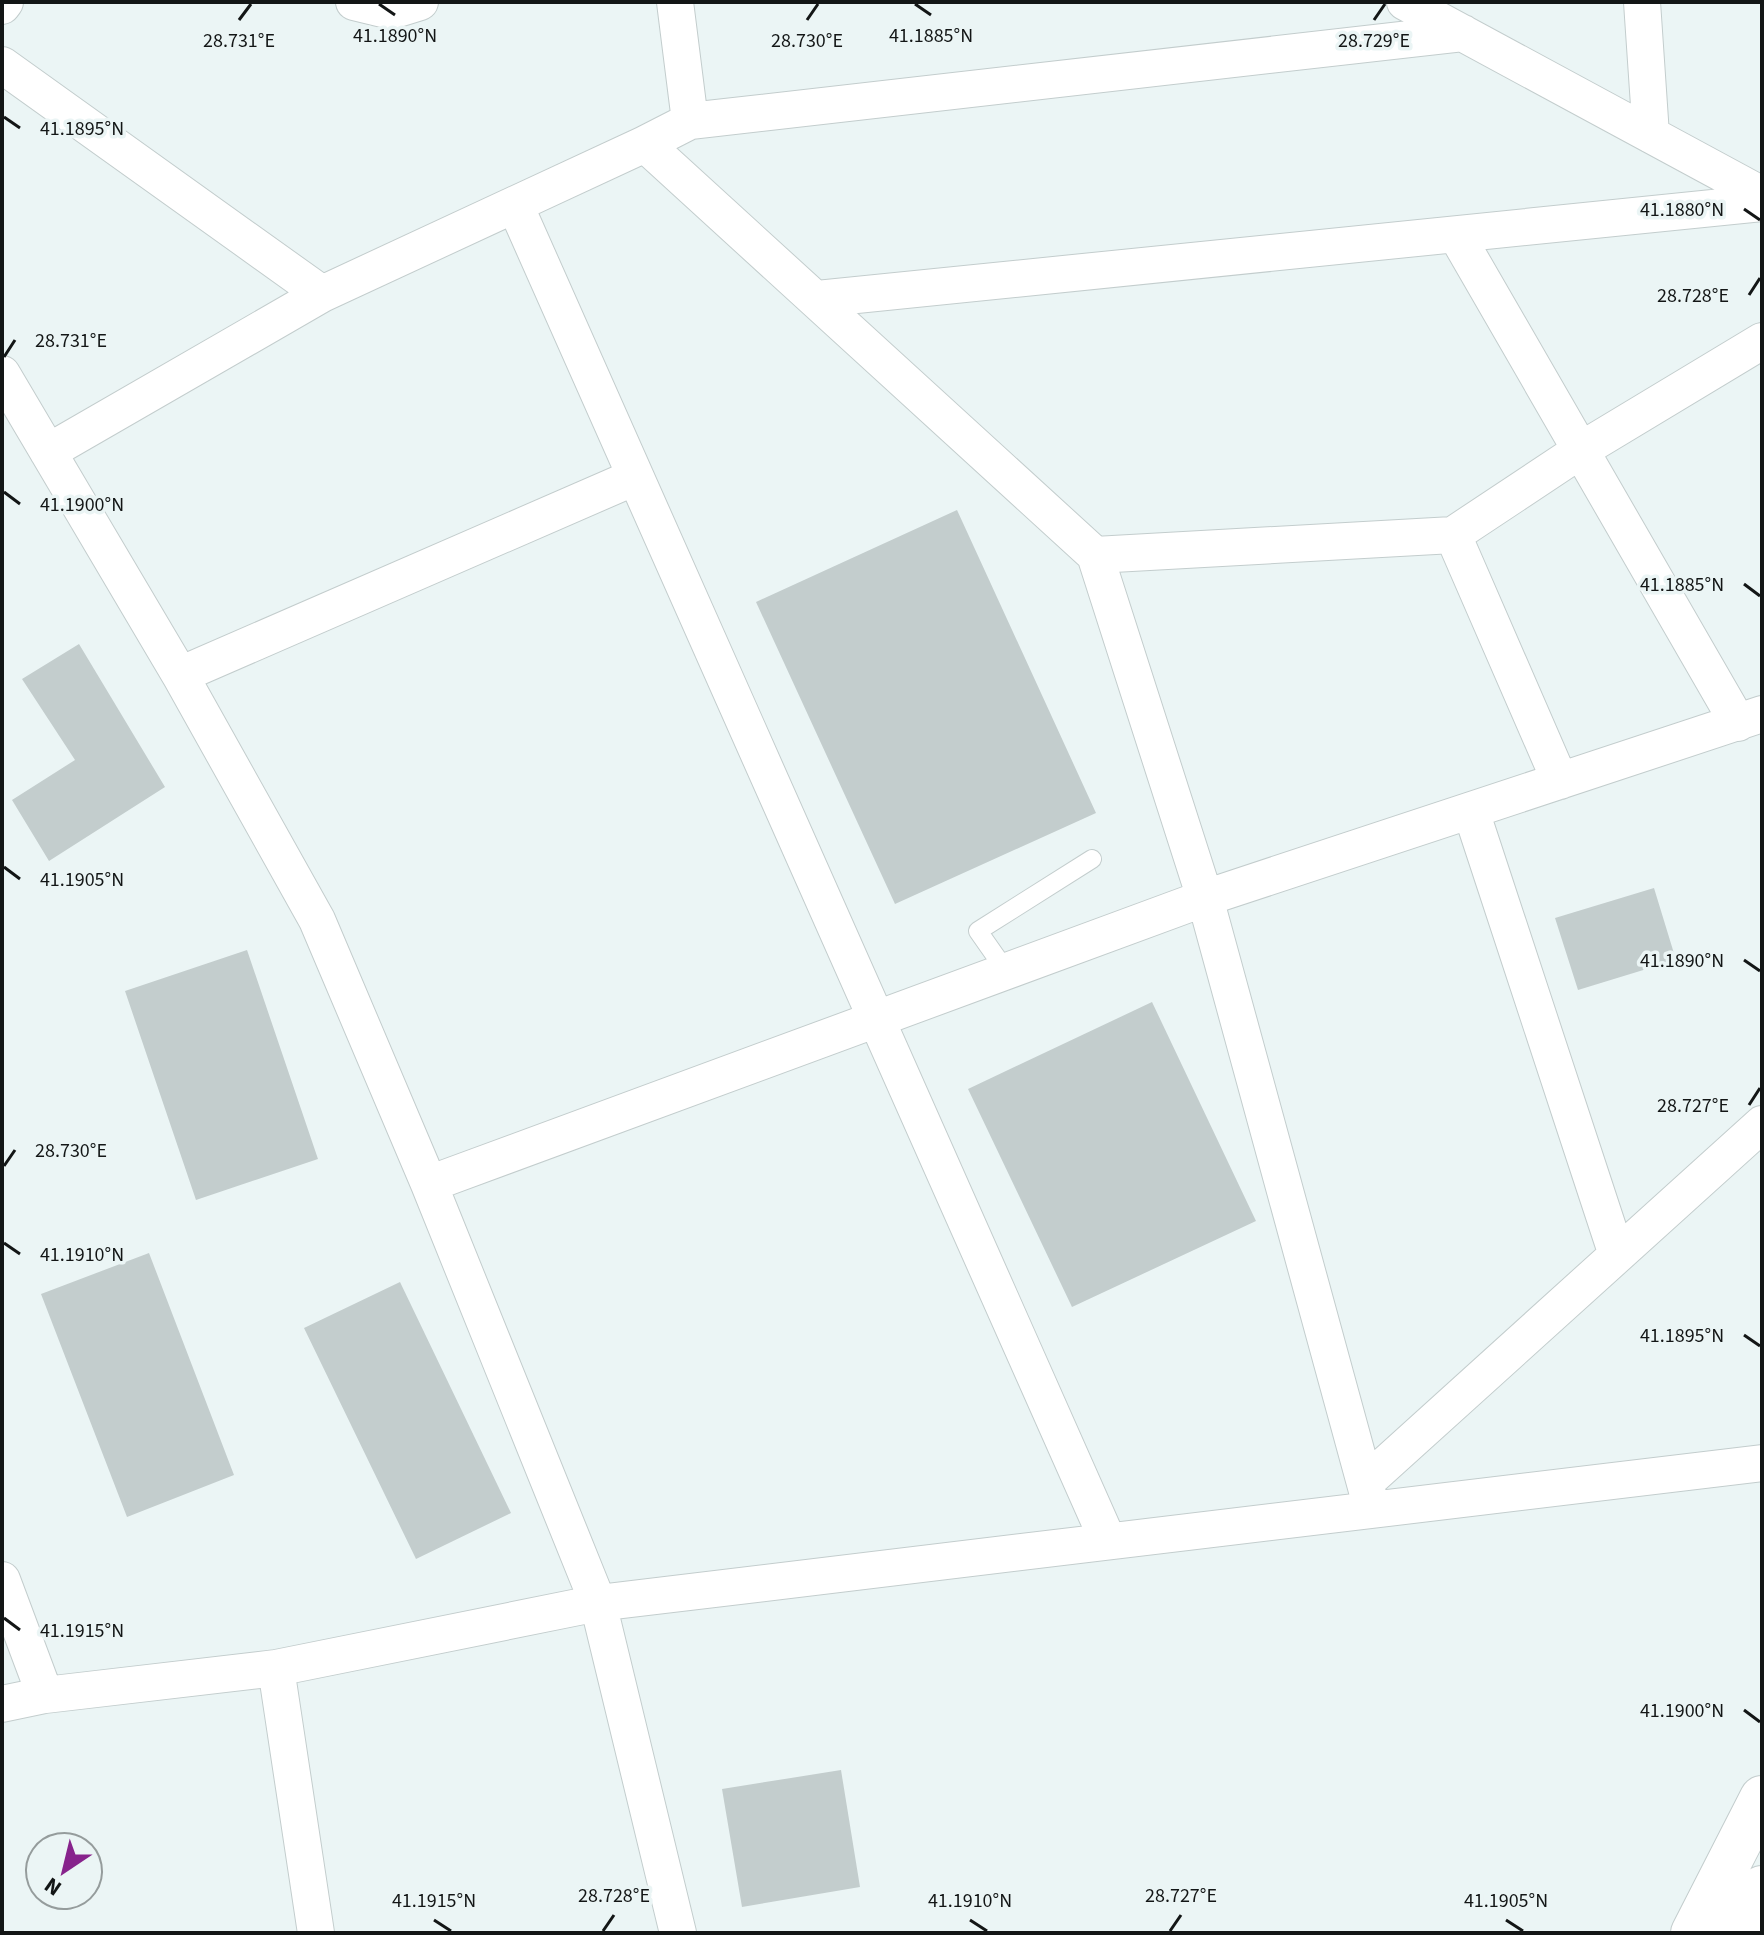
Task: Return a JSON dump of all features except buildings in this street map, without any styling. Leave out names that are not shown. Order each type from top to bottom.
[{"type":"main road","points":[[1693,1933],[1762,1798]]},
{"type":"main road","points":[[1739,1933],[1762,1888]]},
{"type":"street","points":[[354,2],[391,11],[420,2]]},
{"type":"street","points":[[675,2],[690,121]]},
{"type":"street","points":[[1405,2],[1762,195]]},
{"type":"street","points":[[1642,2],[1651,135]]},
{"type":"street","points":[[48,452],[322,294],[690,121],[1463,33]]},
{"type":"street","points":[[2,65],[322,294]]},
{"type":"street","points":[[645,144],[1095,555],[1205,898],[1368,1496]]},
{"type":"street","points":[[817,299],[1762,203]]},
{"type":"street","points":[[515,205],[1108,1541]]},
{"type":"street","points":[[429,1184],[1205,898],[1750,719],[1581,450],[1457,236]]},
{"type":"street","points":[[1095,555],[1453,535],[1581,450],[1762,341]]},
{"type":"street","points":[[2,374],[180,675],[317,920],[429,1184],[598,1603],[678,1933]]},
{"type":"street","points":[[180,675],[635,477]]},
{"type":"street","points":[[1453,535],[1560,781]]},
{"type":"street","points":[[1471,811],[1617,1255]]},
{"type":"street","points":[[1368,1496],[1617,1255],[1762,1124]]},
{"type":"street","points":[[2,1704],[45,1695],[276,1668],[598,1603],[1108,1541],[1368,1496],[1762,1463]]},
{"type":"street","points":[[2,1580],[45,1695]]},
{"type":"street","points":[[276,1668],[316,1933]]},
{"type":"lane","points":[[1006,971],[978,931],[1092,859]]}]
